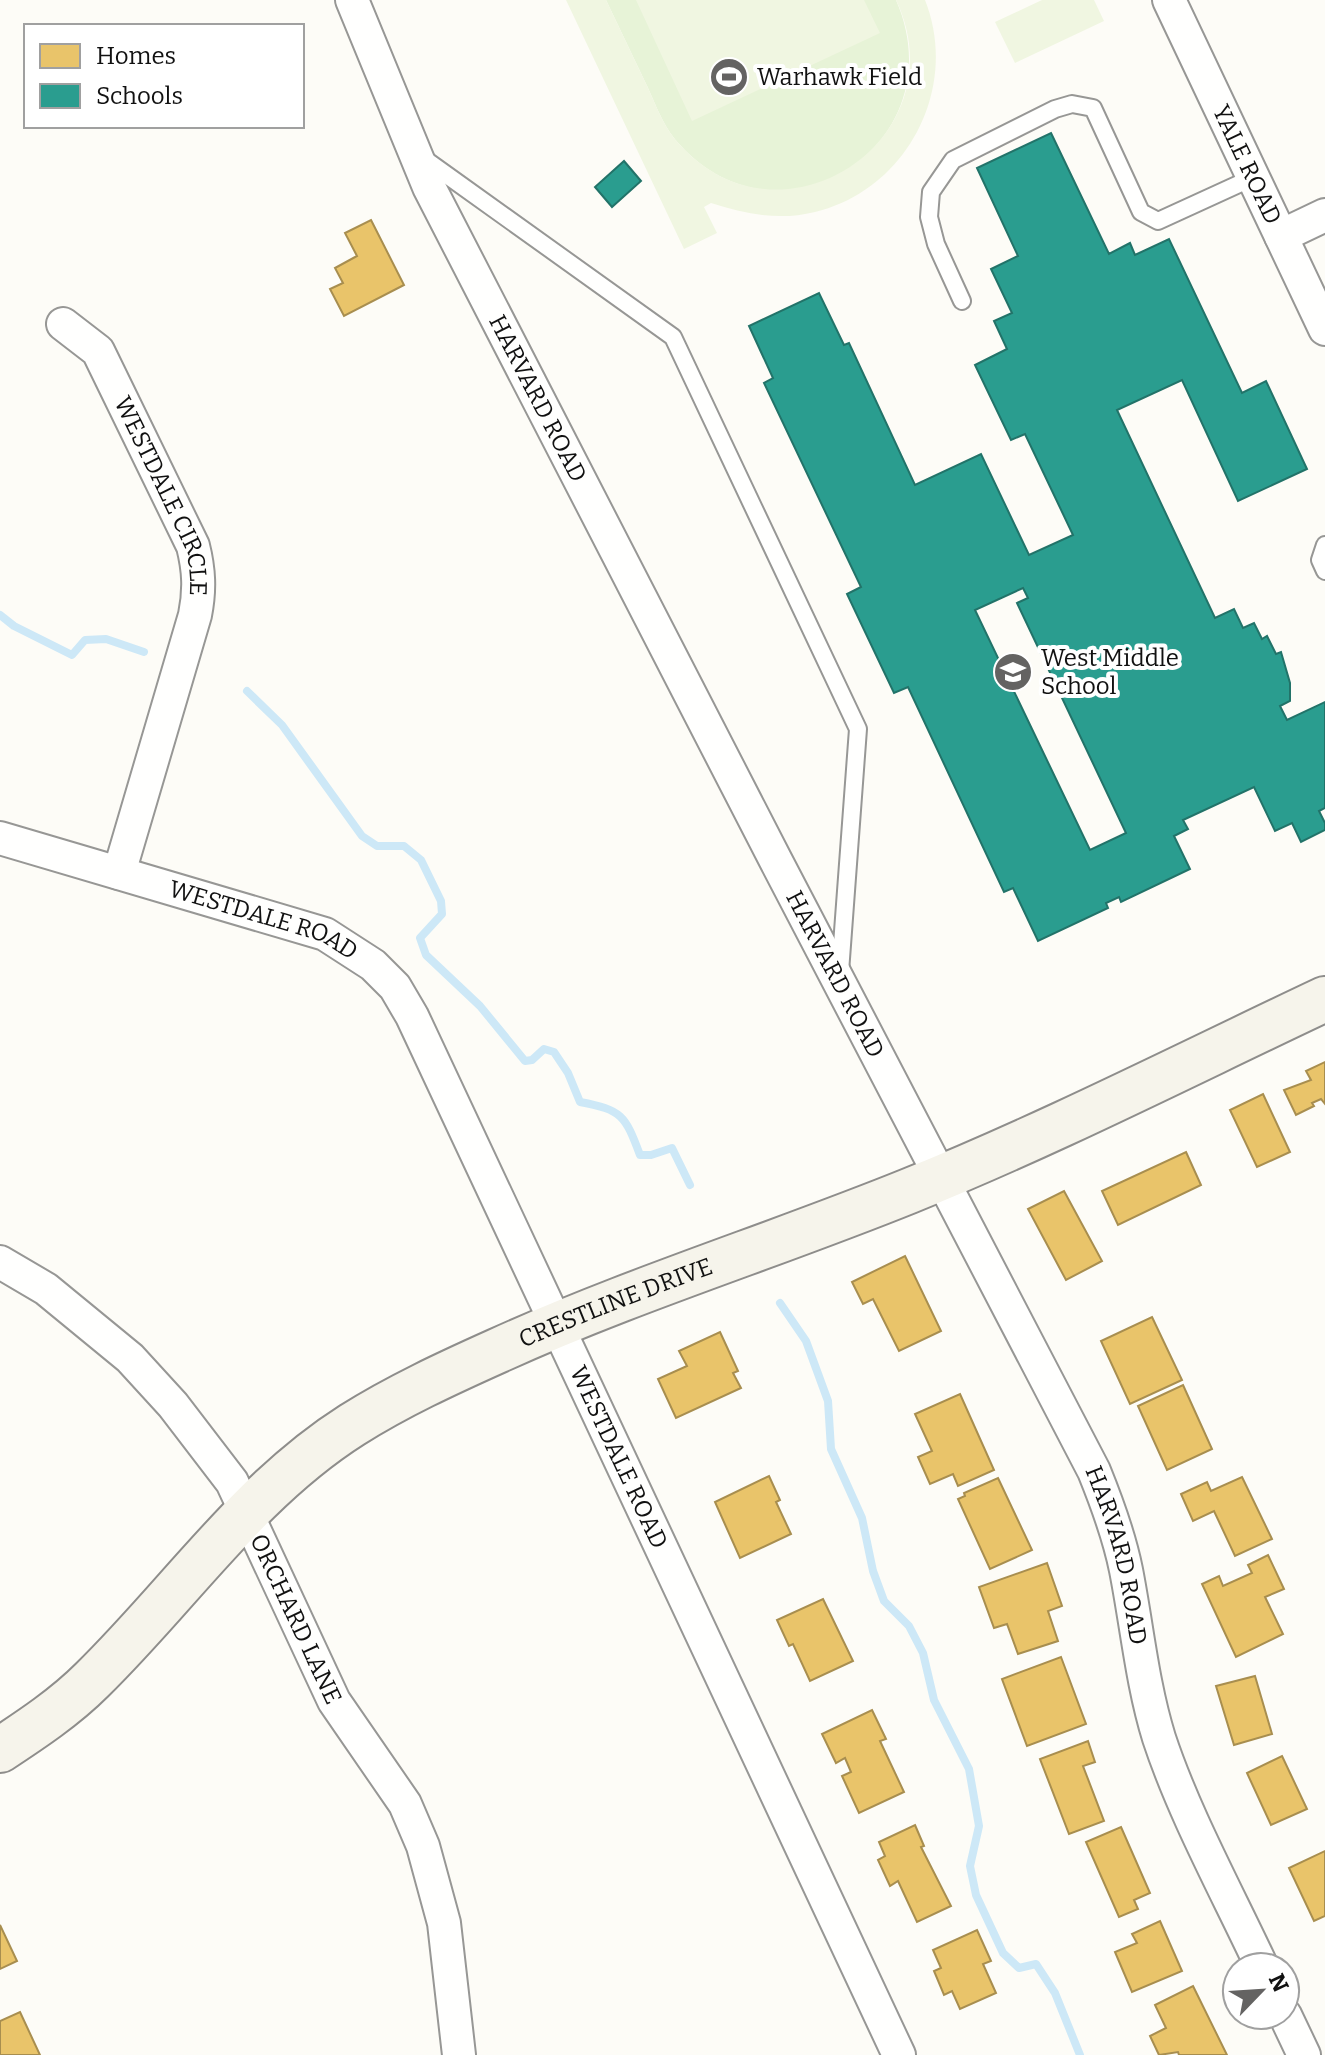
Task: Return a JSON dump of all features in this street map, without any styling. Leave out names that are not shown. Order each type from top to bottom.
[{"type":"street","name":"HARVARD ROAD","points":[[352,0],[412,150],[436,201],[1094,1471],[1113,1518],[1144,1679],[1159,1738],[1178,1787],[1255,1951]]},
{"type":"street","name":"YALE ROAD","points":[[1169,0],[1325,329]]},
{"type":"street","points":[[1281,236],[1325,215]]},
{"type":"street","name":"WESTDALE CIRCLE","points":[[63,324],[98,351],[193,546],[199,567],[195,615],[119,873]]},
{"type":"street","name":"WESTDALE ROAD","points":[[0,838],[325,934],[373,965],[395,987],[412,1016],[899,2055]]},
{"type":"street","name":"CRESTLINE DRIVE","points":[[0,1750],[31,1730],[89,1683],[200,1560],[314,1452],[393,1401],[556,1324],[942,1177],[1325,999]]},
{"type":"street","name":"ORCHARD LANE","points":[[0,1262],[46,1289],[130,1358],[173,1405],[232,1482],[334,1701],[405,1804],[423,1846],[444,1923],[459,2055]]},
{"type":"street","points":[[1293,2031],[1304,2055]]},
{"type":"lane","points":[[962,301],[936,244],[929,217],[931,192],[953,160],[1055,109],[1072,104],[1093,108],[1141,212],[1158,221],[1252,178]]},
{"type":"lane","points":[[412,150],[673,337],[858,729],[839,982]]},
{"type":"lane","points":[[1325,545],[1320,560],[1325,571]]},
{"type":"green space","points":[[566,0],[606,0],[670,133],[681,146],[722,177],[767,189],[811,185],[852,166],[884,136],[904,96],[910,50],[896,0],[925,0],[934,33],[936,67],[930,100],[918,131],[899,158],[876,182],[848,200],[815,212],[788,216],[749,213],[711,203],[704,207],[717,233],[684,249]]},
{"type":"green space","points":[[606,0],[896,0],[909,52],[903,98],[882,138],[850,168],[811,186],[767,190],[722,177],[681,146],[670,133]]},
{"type":"green space","name":"Warhawk Field","points":[[636,0],[864,0],[880,33],[692,121]]},
{"type":"green space","points":[[1042,0],[1094,0],[1104,21],[1015,63],[995,22]]},
{"type":"building: Homes","points":[[371,220],[404,285],[344,316],[330,289],[343,283],[335,268],[357,256],[345,233]]},
{"type":"building: Homes","points":[[1325,1062],[1325,1104],[1321,1099],[1296,1115],[1284,1090],[1311,1080],[1306,1071]]},
{"type":"building: Homes","points":[[1263,1094],[1290,1152],[1257,1167],[1230,1110]]},
{"type":"building: Homes","points":[[1186,1152],[1201,1185],[1118,1225],[1102,1191]]},
{"type":"building: Homes","points":[[1064,1191],[1102,1261],[1066,1280],[1028,1209]]},
{"type":"building: Homes","points":[[905,1256],[941,1331],[899,1351],[873,1299],[863,1304],[852,1282]]},
{"type":"building: Homes","points":[[1152,1317],[1182,1380],[1130,1404],[1101,1341]]},
{"type":"building: Homes","points":[[720,1332],[738,1371],[733,1373],[741,1388],[676,1418],[658,1379],[687,1366],[679,1351]]},
{"type":"building: Homes","points":[[1183,1385],[1212,1449],[1167,1470],[1138,1406]]},
{"type":"building: Homes","points":[[960,1394],[994,1470],[958,1486],[953,1474],[930,1484],[918,1457],[932,1451],[915,1414]]},
{"type":"building: Homes","points":[[769,1476],[780,1500],[776,1502],[791,1534],[740,1558],[715,1502]]},
{"type":"building: Homes","points":[[1242,1477],[1272,1539],[1235,1556],[1214,1511],[1193,1521],[1181,1494],[1207,1482],[1211,1491]]},
{"type":"building: Homes","points":[[998,1478],[1032,1550],[990,1569],[958,1499],[965,1496],[964,1493]]},
{"type":"building: Homes","points":[[1268,1555],[1284,1589],[1265,1597],[1283,1634],[1236,1657],[1202,1584],[1219,1576],[1223,1586],[1252,1573],[1248,1565]]},
{"type":"building: Homes","points":[[1047,1563],[1062,1606],[1048,1611],[1058,1641],[1018,1654],[1007,1624],[994,1628],[979,1587]]},
{"type":"building: Homes","points":[[823,1599],[853,1661],[810,1681],[793,1644],[789,1646],[777,1620]]},
{"type":"building: Homes","points":[[1061,1657],[1086,1724],[1027,1746],[1002,1679]]},
{"type":"building: Homes","points":[[1255,1676],[1272,1734],[1234,1745],[1216,1686]]},
{"type":"building: Homes","points":[[872,1710],[886,1739],[880,1741],[904,1792],[859,1813],[842,1776],[851,1772],[845,1758],[836,1763],[822,1734]]},
{"type":"building: Homes","points":[[1088,1741],[1095,1762],[1083,1766],[1104,1821],[1069,1834],[1040,1759]]},
{"type":"building: Homes","points":[[1282,1756],[1307,1809],[1271,1825],[1247,1773]]},
{"type":"building: Homes","points":[[915,1825],[924,1846],[921,1847],[951,1906],[917,1922],[898,1881],[890,1886],[878,1860],[885,1856],[879,1842]]},
{"type":"building: Homes","points":[[1121,1827],[1150,1893],[1134,1900],[1138,1909],[1119,1917],[1086,1842]]},
{"type":"building: Homes","points":[[1325,1851],[1325,1916],[1314,1921],[1289,1868]]},
{"type":"building: Homes","points":[[1160,1921],[1182,1971],[1132,1992],[1115,1952],[1137,1943],[1132,1934]]},
{"type":"building: Homes","points":[[0,1925],[17,1961],[0,1969]]},
{"type":"building: Homes","points":[[977,1930],[991,1961],[983,1964],[996,1993],[960,2009],[952,1991],[944,1995],[934,1971],[941,1968],[933,1950]]},
{"type":"building: Homes","points":[[1193,1986],[1227,2055],[1179,2055],[1178,2052],[1159,2055],[1150,2036],[1166,2028],[1155,2005]]},
{"type":"building: Homes","points":[[20,2012],[40,2055],[0,2055],[0,2021]]},
{"type":"building: Schools","points":[[1051,133],[1109,254],[1130,243],[1135,255],[1169,239],[1242,393],[1266,381],[1307,469],[1238,501],[1182,380],[1117,410],[1215,618],[1234,609],[1243,628],[1254,623],[1262,639],[1267,636],[1276,654],[1281,652],[1290,683],[1290,701],[1280,706],[1287,720],[1325,702],[1325,808],[1319,811],[1325,830],[1301,842],[1292,823],[1275,831],[1254,787],[1183,820],[1188,829],[1174,836],[1190,869],[1121,902],[1119,897],[1106,903],[1108,908],[1038,941],[1013,888],[1004,892],[908,687],[894,693],[847,594],[861,587],[764,383],[773,378],[749,326],[819,293],[844,345],[849,343],[915,485],[981,454],[1029,555],[1073,535],[1025,434],[1011,440],[975,365],[1007,349],[994,321],[1012,313],[991,269],[1018,256],[977,168]],"holes":[[[1023,588],[1028,598],[1017,603],[1126,833],[1090,850],[975,610]]]},
{"type":"building: Schools","points":[[624,161],[641,181],[612,207],[595,187]]},
{"type":"waterway","points":[[0,615],[14,626],[72,655],[85,640],[106,639],[144,652]]},
{"type":"waterway","points":[[247,691],[282,725],[362,836],[377,846],[404,846],[421,860],[441,901],[442,914],[420,938],[426,955],[480,1006],[525,1061],[532,1060],[544,1049],[554,1052],[568,1073],[580,1102],[605,1108],[620,1116],[640,1155],[672,1148],[690,1185]]},
{"type":"waterway","points":[[780,1303],[806,1341],[828,1401],[831,1449],[862,1518],[873,1571],[884,1601],[909,1626],[923,1653],[934,1700],[969,1769],[979,1826],[970,1866],[976,1895],[1003,1953],[1019,1968],[1036,1964],[1055,1993],[1080,2055]]},
{"type":"place","name":"Warhawk Field","points":[[729,77]]},
{"type":"place","name":"West Middle School","points":[[1013,672]]}]
